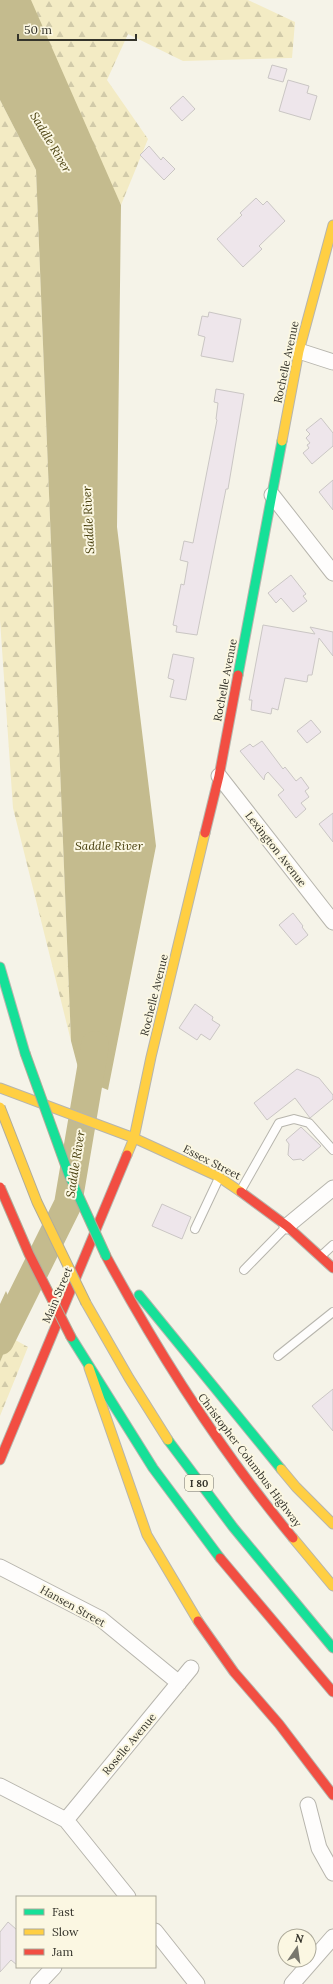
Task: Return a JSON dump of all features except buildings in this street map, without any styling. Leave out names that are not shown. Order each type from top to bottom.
[{"type":"main road","name":"Rochelle Avenue","points":[[134,1138],[151,1057],[219,776],[299,351],[333,225]]},
{"type":"main road","name":"Christopher Columbus Highway","points":[[0,968],[25,1054],[69,1175],[106,1256],[155,1344],[208,1427],[253,1488],[333,1586]]},
{"type":"main road","name":"Essex Street","points":[[0,1088],[134,1138],[219,1178],[241,1190],[288,1226],[333,1268]]},
{"type":"main road","name":"I 80","points":[[0,1107],[38,1202],[86,1303],[115,1357],[177,1452],[245,1543],[333,1648]]},
{"type":"main road","name":"Main Street","points":[[0,1460],[84,1262],[134,1138]]},
{"type":"main road","name":"I 80","points":[[0,1187],[29,1254],[71,1337],[120,1418],[184,1511],[268,1616],[333,1692]]},
{"type":"main road","points":[[106,1256],[296,1487],[333,1524]]},
{"type":"main road","points":[[89,1368],[147,1535],[205,1632],[234,1672],[278,1724],[333,1795]]},
{"type":"street","points":[[299,351],[333,362]]},
{"type":"street","points":[[272,495],[333,573]]},
{"type":"street","name":"Lexington Avenue","points":[[219,776],[333,922]]},
{"type":"street","points":[[288,1226],[333,1188]]},
{"type":"street","name":"Hansen Street","points":[[0,1567],[101,1619],[179,1683]]},
{"type":"street","name":"Roselle Avenue","points":[[66,1820],[191,1668]]},
{"type":"street","points":[[0,1786],[66,1820],[124,1895]]},
{"type":"street","points":[[308,1805],[319,1848],[333,1873]]},
{"type":"street","points":[[156,1932],[198,1984]]},
{"type":"street","points":[[292,1984],[333,1937]]},
{"type":"street","points":[[38,1984],[53,1968]]},
{"type":"lane","points":[[241,1190],[279,1123],[294,1118],[309,1123],[333,1150]]},
{"type":"lane","points":[[195,1229],[219,1178]]},
{"type":"lane","points":[[244,1270],[288,1226]]},
{"type":"lane","points":[[321,1256],[333,1245]]},
{"type":"lane","points":[[278,1356],[333,1312]]},
{"type":"green space","points":[[22,0],[248,0],[295,22],[292,58],[183,61],[128,34],[107,80],[148,139],[121,205]]},
{"type":"green space","points":[[0,100],[36,170],[71,1041],[13,808],[0,620]]},
{"type":"green space","points":[[10,1337],[28,1347],[0,1416],[0,1362]]},
{"type":"water","name":"Saddle River","points":[[0,0],[31,0],[121,205],[117,527],[156,846],[108,1090],[81,1079],[71,1041],[36,170],[0,100]]},
{"type":"water","points":[[6,1291],[18,1319],[0,1362],[0,1304]]},
{"type":"waterway","name":"Saddle River","points":[[0,1341],[68,1204],[95,1045]]},
{"type":"traffic: fast","points":[[238,675],[282,441]]},
{"type":"traffic: fast","points":[[0,967],[25,1053]]},
{"type":"traffic: fast","points":[[25,1053],[69,1175],[106,1256]]},
{"type":"traffic: fast","points":[[139,1295],[281,1469]]},
{"type":"traffic: fast","points":[[71,1337],[153,1468],[220,1558]]},
{"type":"traffic: fast","points":[[168,1440],[233,1527],[333,1648]]},
{"type":"traffic: slow","points":[[282,441],[299,351],[333,225]]},
{"type":"traffic: slow","points":[[127,1155],[134,1138],[151,1057],[205,833]]},
{"type":"traffic: slow","points":[[0,1088],[134,1138],[219,1177],[241,1192]]},
{"type":"traffic: slow","points":[[0,1107],[37,1202],[86,1303]]},
{"type":"traffic: slow","points":[[86,1303],[129,1378],[168,1440]]},
{"type":"traffic: slow","points":[[89,1368],[147,1535],[198,1621]]},
{"type":"traffic: slow","points":[[281,1469],[296,1487],[333,1524]]},
{"type":"traffic: slow","points":[[293,1538],[333,1586]]},
{"type":"traffic: jam","points":[[205,833],[219,776],[238,675]]},
{"type":"traffic: jam","points":[[0,1460],[127,1155]]},
{"type":"traffic: jam","points":[[0,1187],[29,1254],[71,1337]]},
{"type":"traffic: jam","points":[[241,1192],[287,1226],[333,1268]]},
{"type":"traffic: jam","points":[[106,1256],[148,1330],[192,1402],[266,1505],[293,1538]]},
{"type":"traffic: jam","points":[[220,1558],[333,1692]]},
{"type":"traffic: jam","points":[[198,1621],[234,1672],[279,1724],[333,1795]]}]
